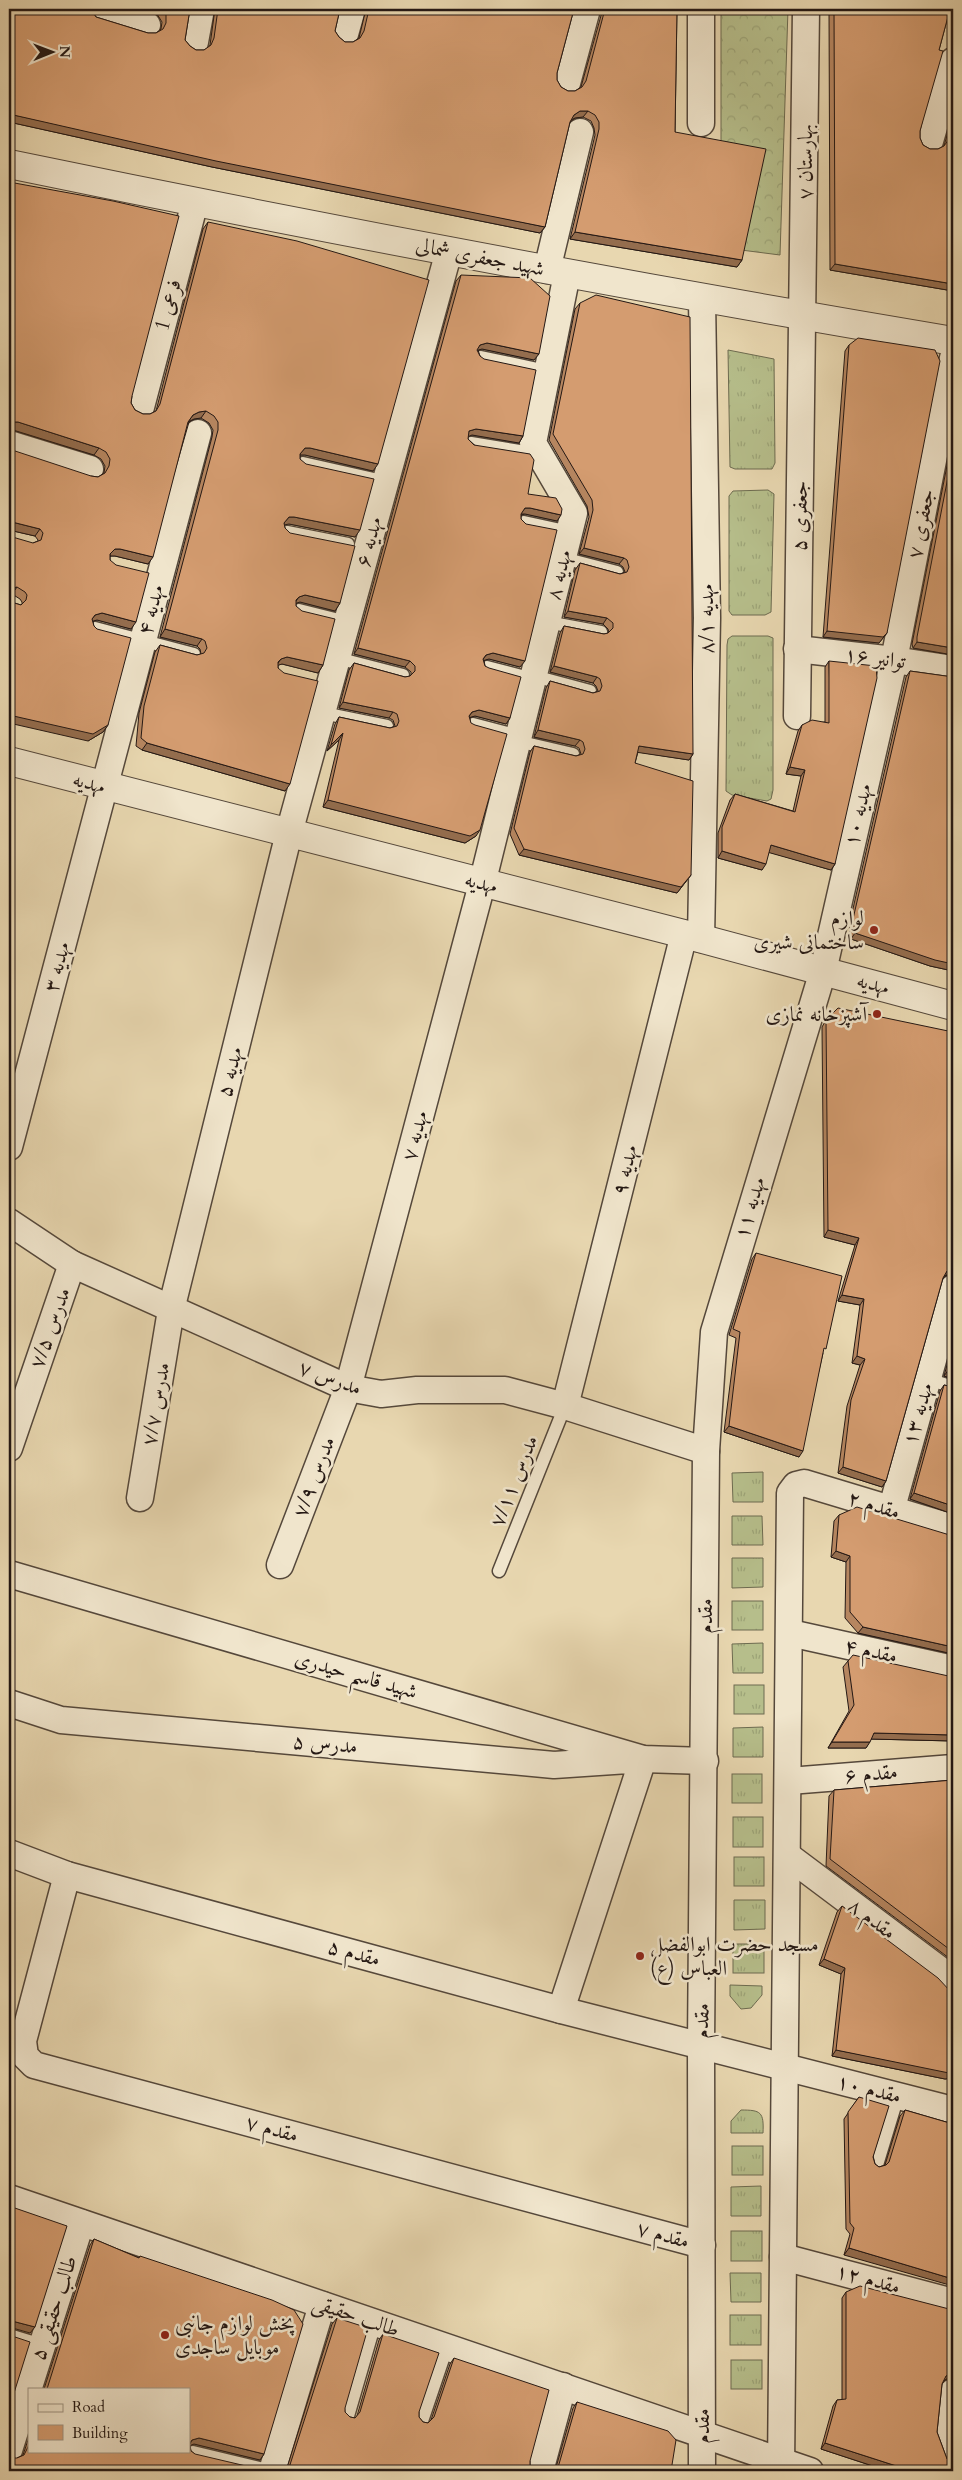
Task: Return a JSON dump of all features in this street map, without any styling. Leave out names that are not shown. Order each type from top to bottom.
[{"type":"street","points":[[104,9],[102,13],[147,25]]},
{"type":"street","points":[[195,42],[201,9]]},
{"type":"street","points":[[345,34],[352,9]]},
{"type":"street","points":[[567,83],[587,9]]},
{"type":"street","points":[[701,9],[701,123]]},
{"type":"street","name":"بهارستان ۷","points":[[804,316],[806,9]]},
{"type":"street","points":[[940,129],[952,69]]},
{"type":"street","name":"مهدیه ۸","points":[[482,884],[574,513],[533,444],[547,372],[557,272],[580,132]]},
{"type":"street","name":"شهید جعفری شمالی","points":[[9,164],[449,252],[702,299],[953,341]]},
{"type":"street","name":"فرعی 1","points":[[141,407],[195,202]]},
{"type":"street","name":"مهدیه ۶","points":[[289,833],[322,713],[322,682],[337,658],[449,252]]},
{"type":"street","name":"مهدیه ۸/۱","points":[[692,936],[707,618],[702,299]]},
{"type":"street","name":"جعفری ۵","points":[[798,716],[797,649],[804,316]]},
{"type":"street","name":"جعفری ۷","points":[[894,660],[953,358]]},
{"type":"street","name":"مهدیه ۴","points":[[104,787],[143,641],[155,575],[198,432]]},
{"type":"street","points":[[9,444],[90,469]]},
{"type":"street","name":"توانیر ۱۶","points":[[797,649],[953,669]]},
{"type":"street","name":"مهدیه ۱۰","points":[[823,971],[894,660]]},
{"type":"street","name":"مهدیه","points":[[9,761],[482,884],[692,936],[953,1006]]},
{"type":"street","name":"مهدیه ۳","points":[[9,1147],[104,787]]},
{"type":"street","name":"مهدیه ۵","points":[[171,1310],[289,833]]},
{"type":"street","name":"مهدیه ۷","points":[[348,1388],[482,884]]},
{"type":"street","name":"مهدیه ۹","points":[[565,1406],[692,936]]},
{"type":"street","name":"مهدیه ۱۱","points":[[706,1451],[714,1332],[718,1315],[823,971]]},
{"type":"street","name":"مدرس ۷","points":[[9,1222],[72,1264],[348,1388],[381,1394],[417,1390],[505,1390],[565,1406],[706,1451]]},
{"type":"street","name":"مدرس ۷/۵","points":[[9,1448],[72,1264]]},
{"type":"street","name":"مهدیه ۱۳","points":[[891,1511],[953,1288]]},
{"type":"street","name":"مدرس ۷/۷","points":[[140,1498],[171,1310]]},
{"type":"street","name":"مدرس ۷/۹","points":[[280,1565],[348,1388]]},
{"type":"street","name":"مقدم","points":[[702,2471],[702,2046],[706,1451]]},
{"type":"street","name":"مقدم ۲","points":[[790,1633],[790,1493],[796,1485],[804,1483],[891,1511],[953,1528]]},
{"type":"street","name":"شهید قاسم حیدری","points":[[9,1574],[643,1759],[705,1761]]},
{"type":"street","points":[[781,2467],[790,1633]]},
{"type":"street","name":"مقدم ۴","points":[[790,1633],[953,1669]]},
{"type":"street","name":"مدرس ۵","points":[[9,1703],[61,1720],[554,1765],[643,1759]]},
{"type":"street","points":[[561,2010],[643,1759]]},
{"type":"street","name":"مقدم ۶","points":[[789,1781],[953,1768]]},
{"type":"street","name":"مقدم ۵","points":[[9,1853],[67,1875],[561,2010],[702,2046]]},
{"type":"street","name":"مقدم ۸","points":[[788,1856],[950,1971]]},
{"type":"street","name":"مقدم ۷","points":[[67,1875],[23,2041],[25,2056],[34,2065],[702,2245]]},
{"type":"street","name":"مقدم ۱۰","points":[[702,2046],[953,2110]]},
{"type":"street","name":"طالب حقیقی","points":[[9,2198],[703,2434],[781,2467],[810,2471]]},
{"type":"street","name":"طالب حقیقی ۵","points":[[28,2388],[81,2223]]},
{"type":"street","name":"مقدم ۱۲","points":[[783,2257],[953,2302]]},
{"type":"street","points":[[272,2471],[322,2305]]},
{"type":"street","points":[[540,2471],[563,2386]]},
{"type":"street","name":"طالب حقیقی ۵","points":[[9,2450],[28,2390]]},
{"type":"street","points":[[953,2392],[947,2434],[953,2455]]},
{"type":"lane","points":[[481,356],[547,372]]},
{"type":"lane","points":[[471,443],[539,454]]},
{"type":"lane","points":[[303,463],[386,482]]},
{"type":"lane","points":[[524,522],[570,532]]},
{"type":"lane","points":[[286,532],[368,548]]},
{"type":"lane","points":[[563,558],[617,572]]},
{"type":"lane","points":[[299,610],[347,622]]},
{"type":"lane","points":[[547,622],[601,632]]},
{"type":"lane","points":[[95,628],[194,654]]},
{"type":"lane","points":[[337,658],[403,674]]},
{"type":"lane","points":[[487,667],[590,691]]},
{"type":"lane","points":[[322,713],[387,726]]},
{"type":"lane","points":[[473,724],[573,754]]},
{"type":"lane","points":[[928,1379],[953,1387]]},
{"type":"lane","name":"مدرس ۷/۱۱","points":[[499,1571],[565,1406]]},
{"type":"lane","points":[[877,2165],[898,2096]]},
{"type":"lane","points":[[348,2416],[375,2323]]},
{"type":"lane","points":[[9,2335],[42,2345]]},
{"type":"lane","points":[[422,2421],[447,2347]]},
{"type":"lane","points":[[193,2452],[272,2471]]},
{"type":"green space","points":[[721,9],[788,9],[780,255],[741,250],[721,149]]},
{"type":"green space","points":[[728,350],[774,359],[775,463],[772,469],[735,469],[730,467]]},
{"type":"green space","points":[[768,490],[774,494],[771,612],[765,615],[732,615],[729,611],[729,496],[733,491]]},
{"type":"green space","points":[[732,636],[768,636],[773,638],[773,790],[771,799],[767,801],[732,795],[726,791],[727,645],[728,639]]},
{"type":"green space","points":[[763,1472],[763,1502],[733,1502],[732,1473]]},
{"type":"green space","points":[[732,1516],[762,1516],[763,1545],[732,1545]]},
{"type":"green space","points":[[732,1558],[763,1558],[763,1587],[732,1588]]},
{"type":"green space","points":[[732,1601],[763,1601],[763,1630],[732,1630]]},
{"type":"green space","points":[[763,1643],[763,1673],[733,1673],[732,1644]]},
{"type":"green space","points":[[734,1685],[764,1685],[764,1714],[734,1714]]},
{"type":"green space","points":[[763,1727],[763,1757],[733,1757],[733,1728]]},
{"type":"green space","points":[[732,1774],[762,1774],[762,1803],[732,1803]]},
{"type":"green space","points":[[733,1817],[763,1817],[763,1847],[733,1847]]},
{"type":"green space","points":[[734,1857],[764,1857],[764,1886],[734,1886]]},
{"type":"green space","points":[[734,1900],[765,1900],[765,1929],[734,1930]]},
{"type":"green space","points":[[733,1944],[764,1944],[764,1973],[733,1973]]},
{"type":"green space","points":[[730,1985],[762,1986],[762,1995],[751,2008],[741,2009],[730,1996]]},
{"type":"green space","points":[[741,2110],[757,2112],[762,2116],[763,2133],[731,2133],[731,2121]]},
{"type":"green space","points":[[732,2146],[763,2146],[763,2175],[732,2175]]},
{"type":"green space","points":[[761,2186],[761,2216],[731,2216],[731,2187]]},
{"type":"green space","points":[[731,2231],[762,2231],[762,2261],[731,2261]]},
{"type":"green space","points":[[730,2273],[761,2273],[761,2302],[731,2302]]},
{"type":"green space","points":[[730,2315],[761,2315],[761,2345],[730,2345]]},
{"type":"green space","points":[[731,2360],[762,2360],[762,2389],[731,2389]]},
{"type":"building","points":[[9,9],[92,9],[96,17],[148,33],[156,33],[163,29],[166,23],[166,15],[163,9],[190,9],[185,40],[196,50],[204,50],[211,45],[214,38],[218,9],[340,9],[335,31],[345,42],[353,42],[360,38],[364,31],[369,9],[574,9],[557,73],[557,80],[561,87],[568,91],[575,91],[582,87],[586,81],[605,9],[677,9],[675,132],[766,149],[742,260],[575,232],[599,129],[599,122],[595,115],[588,111],[580,111],[574,115],[570,122],[545,227],[216,161],[9,114]]},
{"type":"building","points":[[834,9],[950,9],[939,50],[943,51],[920,131],[920,138],[923,145],[930,149],[938,149],[944,146],[949,139],[953,123],[953,284],[835,264]]},
{"type":"building","points":[[9,182],[113,201],[179,216],[132,396],[131,403],[135,410],[143,414],[150,414],[156,411],[160,404],[208,222],[297,241],[429,280],[378,464],[310,448],[305,448],[300,454],[300,459],[306,464],[374,479],[360,530],[294,517],[289,517],[284,523],[285,528],[290,533],[355,546],[340,603],[305,595],[296,600],[296,606],[302,611],[335,619],[323,665],[287,657],[278,662],[278,668],[284,673],[318,681],[290,784],[147,743],[141,738],[144,706],[160,645],[197,655],[204,653],[207,648],[205,641],[202,639],[165,629],[218,430],[218,422],[214,416],[206,411],[193,415],[188,422],[153,557],[120,549],[115,549],[110,554],[110,560],[116,565],[149,573],[136,622],[102,613],[95,615],[92,619],[97,629],[131,638],[108,725],[93,734],[9,715],[9,600],[21,605],[26,600],[27,595],[17,587],[9,589],[9,536],[33,543],[41,540],[43,533],[40,529],[12,522],[9,526],[9,449],[98,477],[105,473],[110,459],[106,452],[99,448],[18,422],[9,423]]},
{"type":"building","points":[[461,275],[530,278],[550,296],[539,354],[487,343],[480,345],[477,350],[484,359],[536,370],[523,436],[476,429],[469,431],[468,439],[474,445],[530,454],[534,460],[528,494],[556,498],[562,509],[561,515],[530,508],[525,508],[521,514],[521,519],[526,524],[557,530],[525,661],[493,653],[486,655],[483,659],[485,666],[489,668],[521,677],[510,718],[479,710],[472,712],[469,716],[471,723],[475,725],[507,734],[480,830],[470,836],[328,800],[343,733],[331,745],[339,717],[390,728],[397,726],[399,721],[397,714],[393,712],[343,702],[354,663],[405,677],[410,676],[415,671],[415,666],[410,661],[358,648]]},
{"type":"building","points":[[596,295],[690,317],[693,754],[639,746],[635,763],[693,781],[691,875],[681,887],[524,849],[514,828],[534,746],[576,756],[583,754],[585,749],[583,742],[580,740],[538,730],[550,681],[593,693],[600,691],[602,686],[600,679],[597,677],[554,666],[564,626],[604,634],[613,628],[613,623],[607,618],[568,611],[580,563],[620,574],[627,572],[629,567],[627,560],[624,558],[584,548],[593,510],[592,500],[553,434],[580,303]]},
{"type":"building","points":[[858,338],[935,350],[940,361],[887,633],[883,637],[827,631],[849,345]]},
{"type":"building","points":[[953,451],[953,648],[917,642],[917,637]]},
{"type":"building","points":[[829,661],[876,666],[877,678],[835,864],[771,845],[766,864],[722,851],[722,827],[735,794],[795,812],[805,770],[790,767],[802,725],[812,720],[829,723]]},
{"type":"building","points":[[910,671],[953,677],[953,964],[935,960],[855,933],[853,919]]},
{"type":"building","points":[[838,1008],[953,1032],[953,1268],[947,1271],[943,1278],[886,1481],[843,1467],[851,1400],[865,1359],[857,1356],[864,1299],[842,1295],[859,1238],[828,1230],[826,1020]]},
{"type":"building","points":[[756,1253],[842,1276],[826,1349],[824,1348],[803,1451],[729,1426],[740,1332],[733,1329]]},
{"type":"building","points":[[953,1352],[953,1371],[949,1369]]},
{"type":"building","points":[[944,1385],[953,1387],[953,1506],[914,1493]]},
{"type":"building","points":[[857,1507],[953,1536],[953,1647],[863,1627],[850,1612],[850,1556],[836,1551],[839,1515]]},
{"type":"building","points":[[853,1655],[953,1677],[953,1735],[874,1733],[870,1742],[832,1742],[854,1705],[848,1661]]},
{"type":"building","points":[[953,1780],[953,1952],[830,1859],[834,1790]]},
{"type":"building","points":[[842,1906],[938,1978],[953,1993],[953,2072],[949,2073],[836,2050],[845,1968],[824,1959]]},
{"type":"building","points":[[859,2097],[889,2106],[873,2157],[875,2164],[879,2167],[889,2162],[905,2110],[953,2124],[953,2279],[849,2248],[854,2228],[850,2223],[848,2112]]},
{"type":"building","points":[[9,2206],[67,2226],[35,2327],[12,2321],[9,2324]]},
{"type":"building","points":[[94,2239],[139,2258],[140,2256],[272,2300],[294,2310],[303,2324],[264,2454],[199,2438],[190,2443],[190,2388],[47,2388]]},
{"type":"building","points":[[860,2286],[953,2310],[953,2372],[946,2376],[942,2384],[937,2432],[947,2459],[953,2463],[953,2471],[912,2471],[825,2443],[837,2400],[846,2399],[846,2292]]},
{"type":"building","points":[[337,2318],[368,2328],[345,2408],[345,2412],[350,2417],[355,2418],[360,2412],[383,2334],[439,2353],[419,2412],[419,2417],[423,2422],[428,2423],[434,2417],[454,2358],[549,2390],[530,2461],[531,2471],[288,2471]]},
{"type":"building","points":[[9,2335],[30,2342],[9,2409]]},
{"type":"building","points":[[577,2402],[668,2431],[676,2440],[671,2471],[557,2471]]},
{"type":"building","points":[[28,2447],[28,2452],[190,2452],[190,2448],[195,2454],[263,2471],[9,2471],[9,2458],[17,2458],[24,2455]]},
{"type":"place","name":"لوازم ساختمانی شیری","points":[[874,930]]},
{"type":"place","name":"آشپزخانه نمازی","points":[[877,1014]]},
{"type":"place","name":"مسجد حضرت ابوالفضل العباس (ع)","points":[[640,1956]]},
{"type":"place","name":"پخش لوازم جانبی موبایل ساجدی","points":[[165,2335]]}]
